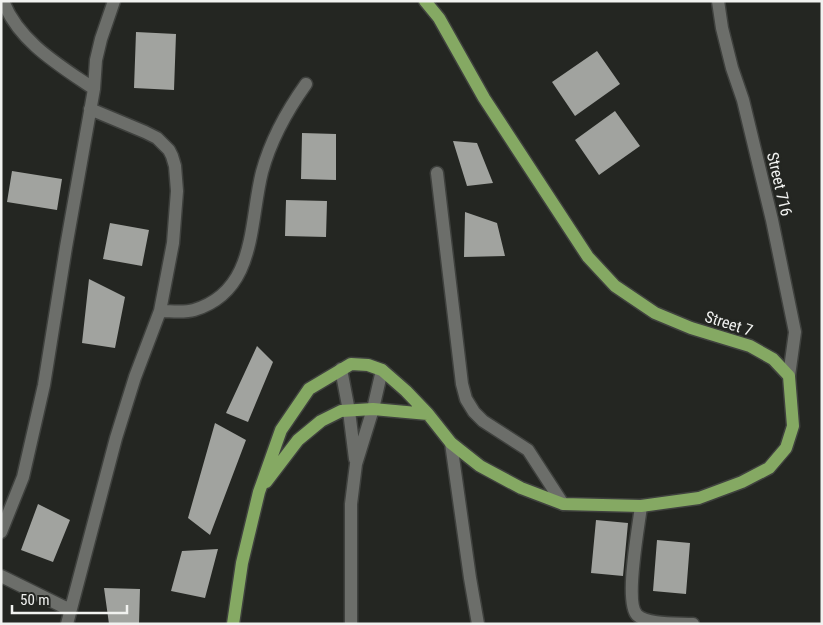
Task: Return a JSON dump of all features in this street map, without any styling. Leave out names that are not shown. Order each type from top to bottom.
[{"type":"main road","name":"Street 7","points":[[425,1],[439,18],[484,98],[588,256],[615,286],[655,313],[691,328],[750,346],[773,359],[789,376]]},
{"type":"main road","points":[[233,624],[242,562],[259,492],[281,430],[309,389],[351,364],[368,364],[382,370],[428,414],[451,443],[480,466],[521,488],[563,504],[641,506],[699,498],[742,482],[769,468],[786,448],[794,426],[789,376]]},
{"type":"main road","points":[[259,492],[298,440],[321,421],[341,411],[373,410],[428,414]]},
{"type":"street","points":[[2,1],[21,33],[94,89]]},
{"type":"street","points":[[1,532],[23,477],[44,386],[94,89],[96,60],[114,1]]},
{"type":"street","name":"Street 716","points":[[718,1],[722,28],[732,68],[743,100],[772,220],[795,332],[789,376]]},
{"type":"street","points":[[160,311],[193,310],[221,295],[234,284],[249,244],[262,172],[276,133],[287,110],[306,84]]},
{"type":"street","points":[[67,624],[116,438],[135,377],[160,311],[173,244],[177,191],[175,166],[172,156],[158,138],[90,109]]},
{"type":"street","points":[[437,173],[462,384],[466,399],[474,412],[483,421],[528,450],[563,504]]},
{"type":"street","points":[[341,369],[356,464]]},
{"type":"street","points":[[350,624],[351,504],[356,464],[373,410],[382,370]]},
{"type":"street","points":[[451,443],[478,624]]},
{"type":"street","points":[[641,506],[631,585],[633,608],[636,614],[654,622],[693,624]]},
{"type":"street","points":[[1,576],[70,610]]},
{"type":"building","points":[[136,32],[176,34],[174,90],[134,88]]},
{"type":"building","points":[[597,51],[620,84],[575,116],[552,82]]},
{"type":"building","points":[[615,111],[640,146],[599,175],[575,140]]},
{"type":"building","points":[[302,133],[336,134],[336,180],[301,179]]},
{"type":"building","points":[[453,141],[477,143],[493,183],[467,186]]},
{"type":"building","points":[[12,171],[62,179],[57,210],[7,202]]},
{"type":"building","points":[[286,200],[327,201],[326,237],[285,236]]},
{"type":"building","points":[[465,212],[497,223],[505,256],[464,257]]},
{"type":"building","points":[[110,223],[149,230],[142,266],[103,259]]},
{"type":"building","points":[[89,279],[125,297],[115,348],[82,343]]},
{"type":"building","points":[[257,346],[273,362],[248,422],[226,413]]},
{"type":"building","points":[[215,423],[246,440],[210,535],[188,518]]},
{"type":"building","points":[[38,504],[70,520],[53,562],[21,550]]},
{"type":"building","points":[[596,520],[628,523],[623,576],[591,573]]},
{"type":"building","points":[[657,540],[690,543],[686,594],[653,591]]},
{"type":"building","points":[[218,549],[205,598],[171,591],[182,551]]},
{"type":"building","points":[[104,588],[140,589],[139,624],[109,624]]}]
